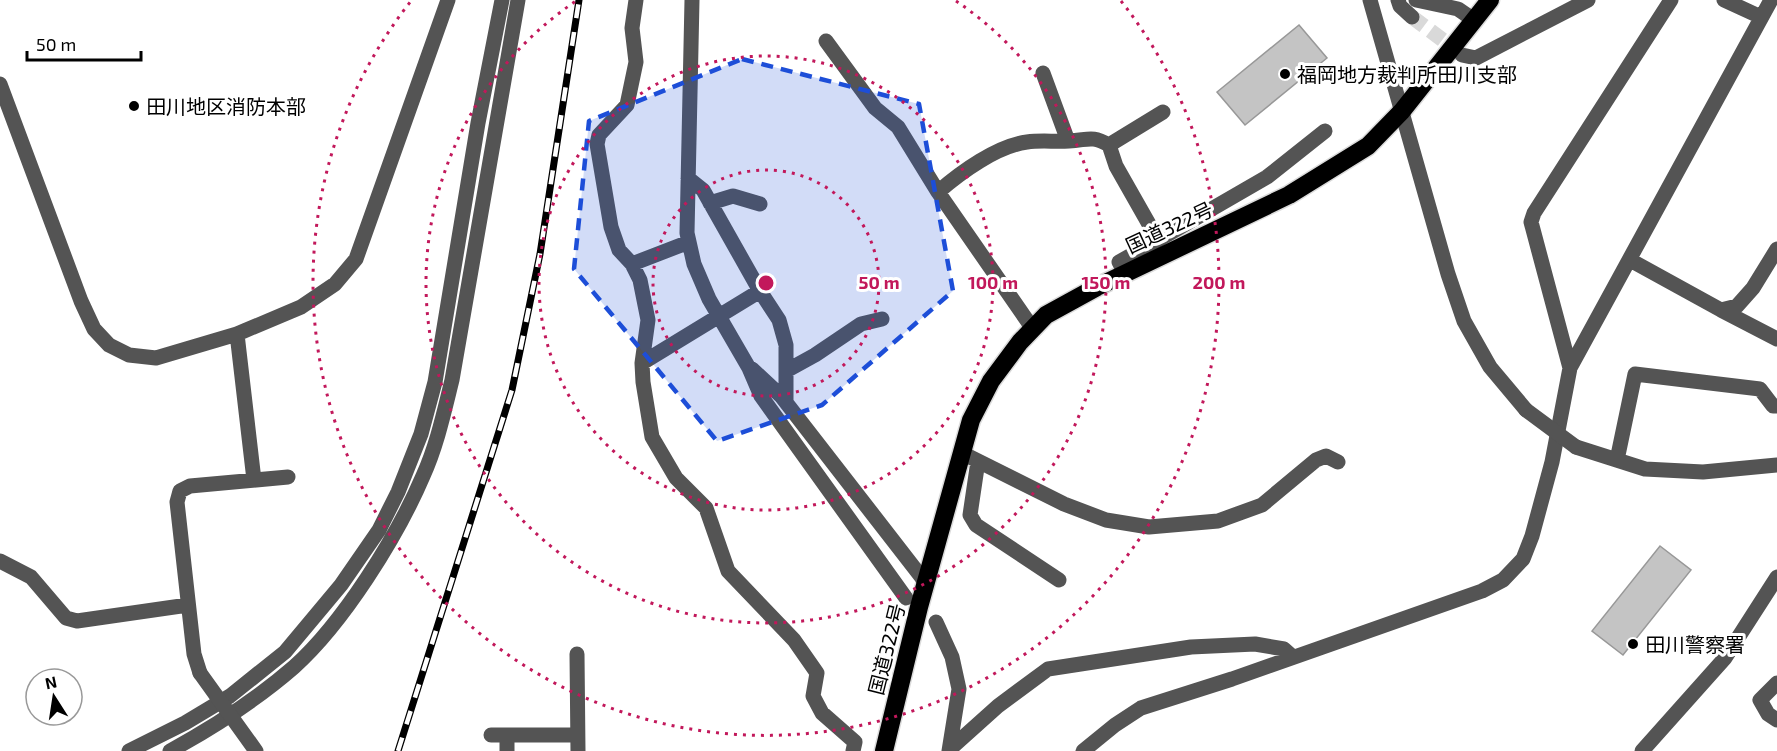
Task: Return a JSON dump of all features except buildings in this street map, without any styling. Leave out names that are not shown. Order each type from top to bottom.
[{"type":"highway","name":"国道322号","points":[[884,751],[926,583],[970,457],[971,420],[991,381],[1020,342],[1046,315],[1125,273],[1289,195],[1368,146],[1402,111],[1490,0]]},
{"type":"street","points":[[0,84],[81,301],[94,329],[109,345],[129,355],[156,357],[237,334],[301,307],[335,284],[356,259],[448,0]]},
{"type":"street","points":[[129,751],[185,723],[230,696],[285,652],[340,585],[378,530],[398,492],[435,382],[478,123],[502,0]]},
{"type":"street","points":[[170,751],[213,727],[262,694],[296,665],[334,623],[361,585],[398,529],[424,475],[439,432],[452,380],[518,0]]},
{"type":"street","points":[[636,0],[632,28],[636,63],[627,105],[599,135],[597,144],[611,227],[619,250],[632,264],[640,280],[648,320],[642,363],[652,437],[676,478],[706,508],[728,571],[794,640],[817,673],[813,696],[822,713],[855,742],[853,751]]},
{"type":"street","points":[[692,0],[687,233],[694,264],[709,300],[749,368],[761,396],[906,598]]},
{"type":"street","points":[[1370,0],[1448,274],[1464,321],[1490,367],[1526,410],[1576,447],[1645,469],[1703,472],[1777,465]]},
{"type":"street","points":[[1398,0],[1400,6],[1412,17]]},
{"type":"street","points":[[1416,0],[1459,4],[1474,20]]},
{"type":"street","points":[[1462,55],[1476,58],[1588,0]]},
{"type":"street","points":[[1570,368],[1532,222],[1534,213],[1671,0]]},
{"type":"street","points":[[1724,0],[1761,17]]},
{"type":"street","points":[[1083,751],[1115,725],[1141,708],[1482,591],[1503,580],[1523,559],[1532,536],[1552,462],[1570,368],[1771,0]]},
{"type":"street","points":[[826,41],[875,108],[898,127],[938,192],[1033,329]]},
{"type":"street","points":[[1044,74],[1068,141]]},
{"type":"street","points":[[1109,145],[1163,112]]},
{"type":"street","points":[[1125,273],[1119,262],[1266,177],[1325,131]]},
{"type":"street","points":[[938,192],[958,175],[1011,145],[1029,141],[1096,138],[1109,145],[1116,166],[1158,240]]},
{"type":"street","points":[[688,178],[703,190],[779,320],[786,345],[786,402]]},
{"type":"street","points":[[710,203],[733,196],[760,204]]},
{"type":"street","points":[[632,264],[689,242]]},
{"type":"street","points":[[1720,310],[1737,306],[1753,288],[1777,249]]},
{"type":"street","points":[[1630,260],[1777,339]]},
{"type":"street","points":[[642,363],[760,291]]},
{"type":"street","points":[[447,302],[466,302]]},
{"type":"street","points":[[786,371],[815,355],[861,324],[882,319]]},
{"type":"street","points":[[237,334],[254,480]]},
{"type":"street","points":[[749,368],[768,383],[786,402],[926,583]]},
{"type":"street","points":[[1617,460],[1635,374],[1760,389],[1773,406],[1777,406]]},
{"type":"street","points":[[1059,580],[976,525],[970,515],[970,457],[1064,504],[1106,520],[1149,526],[1218,521],[1262,505],[1316,460],[1326,456],[1338,462]]},
{"type":"street","points":[[256,751],[200,673],[194,654],[177,502],[180,491],[190,486],[288,477]]},
{"type":"street","points":[[0,561],[31,578],[66,618],[77,621],[188,605]]},
{"type":"street","points":[[1642,751],[1725,658],[1777,577]]},
{"type":"street","points":[[936,622],[952,657],[959,689],[949,750]]},
{"type":"street","points":[[949,750],[998,706],[1048,669],[1191,646],[1255,644],[1284,649],[1293,657]]},
{"type":"street","points":[[577,654],[578,751]]},
{"type":"street","points":[[1777,683],[1760,700],[1768,714],[1777,720]]},
{"type":"street","points":[[507,751],[499,735],[577,735]]},
{"type":"highlighted area","points":[[742,59],[919,104],[953,291],[822,405],[717,441],[574,269],[589,121]]},
{"type":"tunnel","points":[[1412,17],[1460,53]]},
{"type":"railway","points":[[398,751],[512,390],[540,254],[579,0]]},
{"type":"place","name":"福岡地方裁判所田川支部","points":[[1285,74]]},
{"type":"place","name":"田川地区消防本部","points":[[134,106]]},
{"type":"place","name":"田川警察署","points":[[1633,644]]}]
